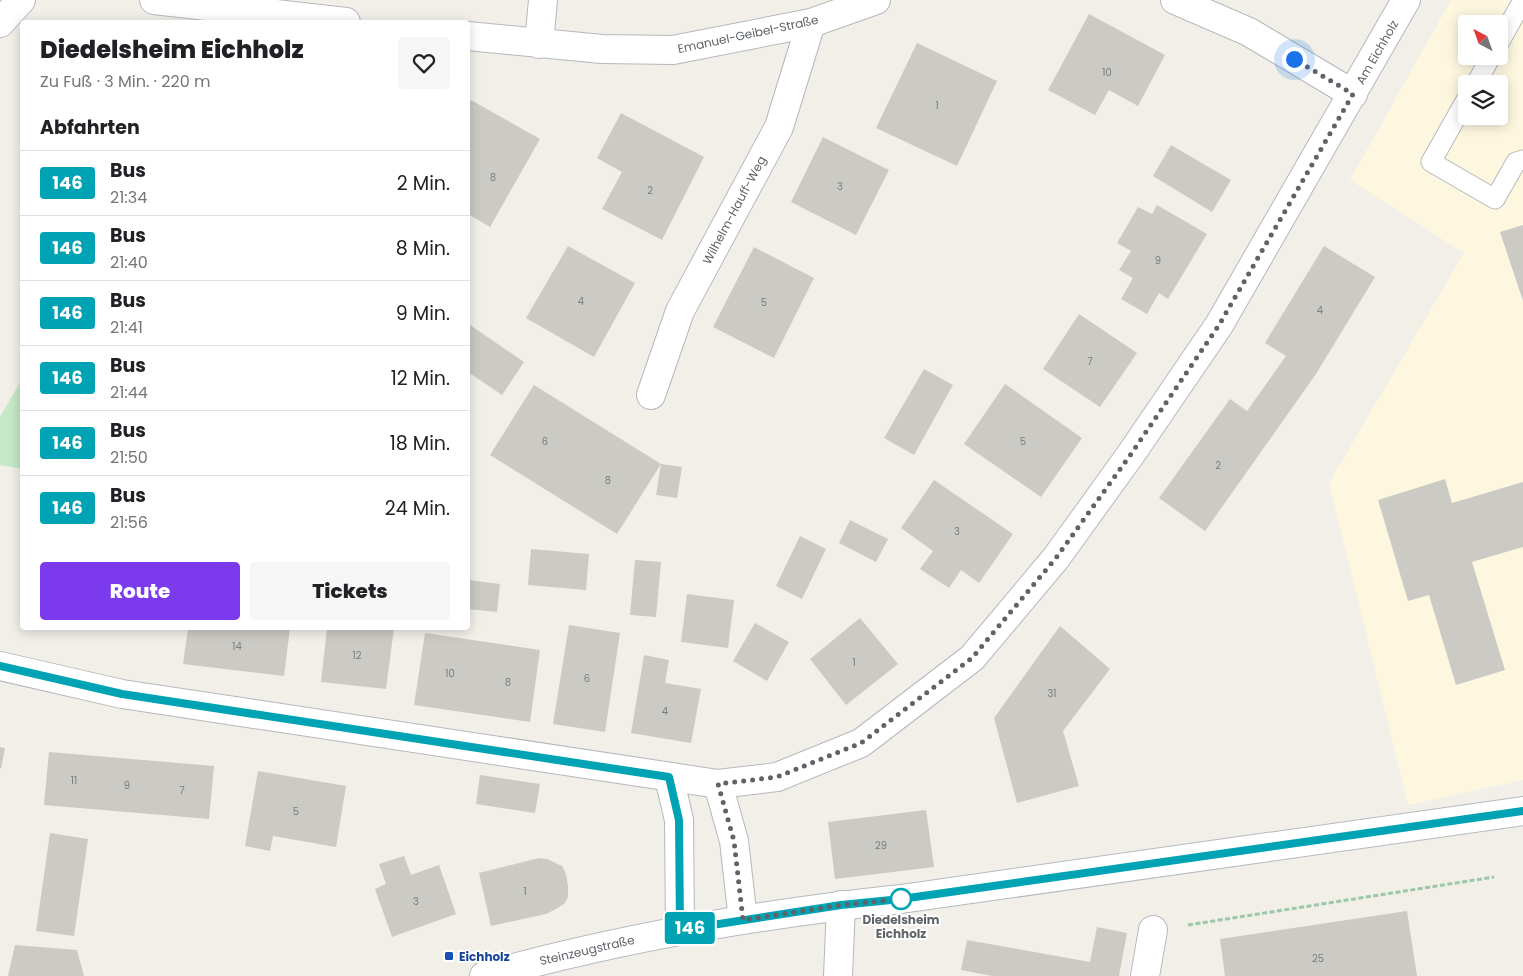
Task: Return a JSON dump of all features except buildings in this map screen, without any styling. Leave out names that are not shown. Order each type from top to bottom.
[{"type":"street","points":[[0,23],[21,0]]},
{"type":"street","points":[[154,0],[329,20]]},
{"type":"street","points":[[539,44],[543,0]]},
{"type":"street","name":"Emanuel-Geibel-Straße","points":[[470,36],[602,49],[674,50],[811,23],[876,0]]},
{"type":"street","points":[[1175,0],[1249,32],[1353,94]]},
{"type":"street","name":"Am Eichholz","points":[[0,666],[122,694],[718,784],[777,777],[861,743],[972,658],[1056,558],[1131,454],[1219,325],[1406,0]]},
{"type":"street","name":"Wilhelm-Hauff-Weg","points":[[651,395],[680,311],[779,127],[811,23]]},
{"type":"street","points":[[669,777],[679,820],[680,930]]},
{"type":"street","points":[[718,784],[734,841],[743,920]]},
{"type":"street","name":"Steinzeugstraße","points":[[484,976],[541,960],[680,930],[841,905],[901,899],[1523,811]]},
{"type":"street","points":[[838,976],[841,905]]},
{"type":"street","points":[[1145,976],[1153,930]]},
{"type":"lane","points":[[1508,26],[1523,0]]},
{"type":"lane","points":[[1458,114],[1431,162],[1495,200],[1516,162],[1523,160]]},
{"type":"path","points":[[1153,930],[1494,877]]},
{"type":"shaded area","points":[[1451,0],[1523,0],[1523,780],[1408,805],[1329,483],[1464,253],[1350,180]]},
{"type":"green space","points":[[20,382],[20,469],[0,465],[0,417]]},
{"type":"bus line","name":"146","points":[[0,666],[122,694],[669,777],[679,820],[680,930],[841,905],[901,899],[1523,811]]},
{"type":"place","name":"Diedelsheim Eichholz","points":[[901,899]]},
{"type":"place","name":"Eichholz","points":[[449,956]]},
{"type":"route","points":[[901,899],[841,905],[743,920],[734,841],[718,784],[777,777],[861,743],[972,658],[1056,558],[1131,454],[1219,325],[1353,94],[1294,59]]}]
